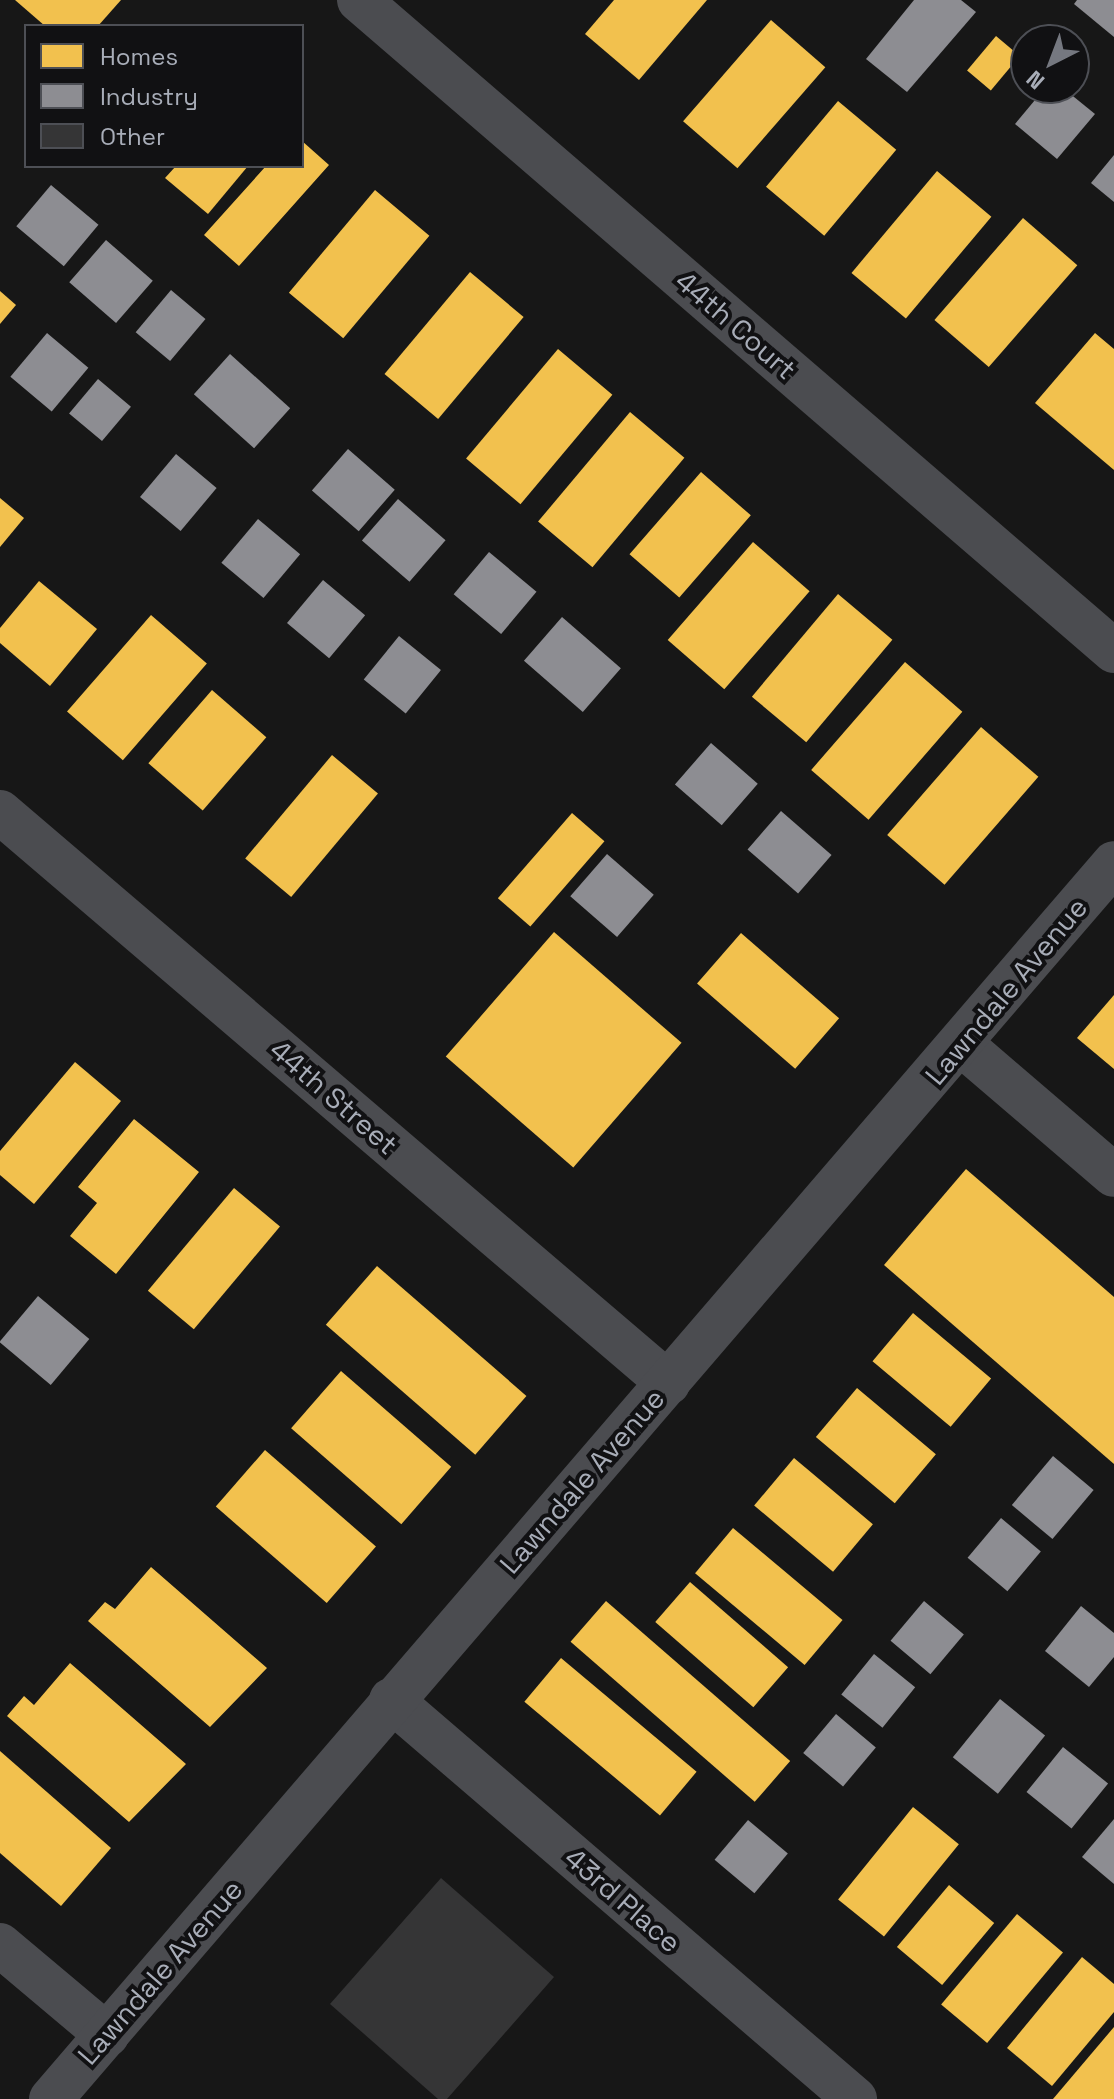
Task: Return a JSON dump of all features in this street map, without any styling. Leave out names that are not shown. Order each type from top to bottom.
[{"type":"street","name":"44th Court","points":[[359,0],[1114,651]]},
{"type":"street","name":"44th Street","points":[[0,812],[668,1383]]},
{"type":"street","name":"Lawndale Avenue","points":[[51,2099],[1114,863]]},
{"type":"street","points":[[961,1044],[1114,1175]]},
{"type":"street","name":"43rd Place","points":[[391,1700],[855,2099]]},
{"type":"street","points":[[0,1945],[107,2035]]},
{"type":"building: Homes","points":[[15,0],[121,0],[100,24],[43,24]]},
{"type":"building: Homes","points":[[614,0],[707,0],[639,80],[585,34]]},
{"type":"building: Homes","points":[[771,20],[825,67],[737,168],[683,121]]},
{"type":"building: Homes","points":[[996,36],[1010,48],[1010,68],[991,90],[967,70]]},
{"type":"building: Homes","points":[[838,101],[896,150],[824,236],[766,187]]},
{"type":"building: Homes","points":[[304,143],[329,165],[239,266],[204,235],[264,168],[304,168]]},
{"type":"building: Homes","points":[[174,168],[246,168],[208,214],[165,178]]},
{"type":"building: Homes","points":[[937,171],[991,217],[906,319],[852,273]]},
{"type":"building: Homes","points":[[375,190],[429,236],[343,338],[289,293]]},
{"type":"building: Homes","points":[[1023,218],[1077,265],[989,367],[934,320]]},
{"type":"building: Homes","points":[[470,272],[524,317],[438,419],[385,374]]},
{"type":"building: Homes","points":[[0,291],[16,305],[0,324]]},
{"type":"building: Homes","points":[[1095,333],[1114,349],[1114,470],[1035,403]]},
{"type":"building: Homes","points":[[558,349],[612,395],[520,504],[466,459]]},
{"type":"building: Homes","points":[[630,412],[684,458],[592,567],[538,522]]},
{"type":"building: Homes","points":[[701,472],[751,515],[679,598],[629,554]]},
{"type":"building: Homes","points":[[0,498],[24,518],[0,547]]},
{"type":"building: Homes","points":[[753,542],[810,591],[724,689],[668,640]]},
{"type":"building: Homes","points":[[39,581],[97,629],[50,686],[0,643],[0,628]]},
{"type":"building: Homes","points":[[838,594],[892,640],[806,742],[752,697]]},
{"type":"building: Homes","points":[[151,615],[207,664],[123,760],[67,712]]},
{"type":"building: Homes","points":[[905,662],[962,712],[869,820],[811,770]]},
{"type":"building: Homes","points":[[212,690],[266,737],[203,810],[148,763]]},
{"type":"building: Homes","points":[[981,727],[1038,777],[945,885],[887,835]]},
{"type":"building: Homes","points":[[332,755],[378,794],[291,897],[245,858]]},
{"type":"building: Homes","points":[[572,813],[604,841],[530,926],[498,898]]},
{"type":"building: Homes","points":[[554,932],[682,1043],[573,1167],[446,1057]]},
{"type":"building: Homes","points":[[741,933],[839,1018],[795,1069],[697,984]]},
{"type":"building: Homes","points":[[1114,995],[1114,1069],[1077,1038]]},
{"type":"building: Homes","points":[[75,1062],[121,1101],[34,1204],[0,1175],[0,1151]]},
{"type":"building: Homes","points":[[134,1119],[199,1172],[116,1274],[70,1236],[97,1203],[78,1187]]},
{"type":"building: Homes","points":[[966,1169],[1114,1297],[1114,1464],[884,1265]]},
{"type":"building: Homes","points":[[234,1188],[280,1227],[194,1329],[148,1291]]},
{"type":"building: Homes","points":[[377,1266],[526,1396],[475,1455],[326,1325]]},
{"type":"building: Homes","points":[[913,1313],[991,1379],[951,1427],[873,1361]]},
{"type":"building: Homes","points":[[341,1371],[451,1467],[401,1524],[291,1428]]},
{"type":"building: Homes","points":[[857,1388],[936,1454],[895,1503],[816,1437]]},
{"type":"building: Homes","points":[[265,1450],[376,1546],[327,1603],[216,1507]]},
{"type":"building: Homes","points":[[794,1458],[873,1524],[833,1572],[754,1505]]},
{"type":"building: Homes","points":[[733,1528],[843,1620],[805,1665],[695,1573]]},
{"type":"building: Homes","points":[[151,1567],[267,1668],[210,1727],[88,1621],[105,1602],[115,1609]]},
{"type":"building: Homes","points":[[690,1582],[788,1667],[753,1707],[655,1622]]},
{"type":"building: Homes","points":[[606,1601],[790,1761],[755,1802],[571,1642]]},
{"type":"building: Homes","points":[[561,1658],[697,1772],[660,1815],[524,1702]]},
{"type":"building: Homes","points":[[70,1663],[186,1764],[129,1822],[7,1716],[24,1696],[34,1705]]},
{"type":"building: Homes","points":[[0,1751],[111,1848],[61,1906],[0,1853]]},
{"type":"building: Homes","points":[[913,1807],[959,1844],[884,1937],[838,1899]]},
{"type":"building: Homes","points":[[949,1885],[994,1923],[942,1985],[897,1947]]},
{"type":"building: Homes","points":[[1017,1914],[1063,1953],[987,2043],[941,2004]]},
{"type":"building: Homes","points":[[1082,1957],[1114,1984],[1114,2012],[1052,2086],[1007,2048]]},
{"type":"building: Homes","points":[[1114,2027],[1114,2099],[1053,2099]]},
{"type":"building: Industry","points":[[914,0],[961,0],[976,12],[907,92],[866,59]]},
{"type":"building: Industry","points":[[1077,0],[1114,0],[1114,37],[1074,4]]},
{"type":"building: Industry","points":[[1032,104],[1083,104],[1095,114],[1057,159],[1015,124]]},
{"type":"building: Industry","points":[[1114,155],[1114,202],[1091,183]]},
{"type":"building: Industry","points":[[51,185],[98,225],[64,266],[16,226]]},
{"type":"building: Industry","points":[[106,240],[153,281],[116,323],[69,282]]},
{"type":"building: Industry","points":[[171,290],[205,319],[170,361],[136,332]]},
{"type":"building: Industry","points":[[47,333],[88,368],[52,411],[10,377]]},
{"type":"building: Industry","points":[[230,354],[290,408],[254,448],[194,394]]},
{"type":"building: Industry","points":[[98,379],[131,407],[102,441],[69,413]]},
{"type":"building: Industry","points":[[348,449],[395,490],[359,531],[312,491]]},
{"type":"building: Industry","points":[[176,454],[217,488],[181,531],[140,497]]},
{"type":"building: Industry","points":[[398,499],[446,540],[409,582],[362,541]]},
{"type":"building: Industry","points":[[258,519],[300,554],[263,598],[221,563]]},
{"type":"building: Industry","points":[[489,552],[536,592],[501,634],[454,594]]},
{"type":"building: Industry","points":[[323,580],[365,615],[329,658],[287,623]]},
{"type":"building: Industry","points":[[562,617],[621,668],[583,712],[524,661]]},
{"type":"building: Industry","points":[[399,636],[441,670],[406,714],[364,680]]},
{"type":"building: Industry","points":[[711,743],[758,784],[722,825],[675,785]]},
{"type":"building: Industry","points":[[781,811],[832,855],[798,893],[748,849]]},
{"type":"building: Industry","points":[[607,854],[654,895],[617,937],[570,896]]},
{"type":"building: Industry","points":[[38,1296],[89,1339],[51,1385],[0,1342]]},
{"type":"building: Industry","points":[[1053,1456],[1094,1490],[1052,1539],[1012,1505]]},
{"type":"building: Industry","points":[[1001,1518],[1041,1551],[1007,1591],[968,1558]]},
{"type":"building: Industry","points":[[924,1601],[964,1634],[930,1674],[891,1641]]},
{"type":"building: Industry","points":[[1081,1606],[1114,1633],[1114,1657],[1089,1687],[1045,1651]]},
{"type":"building: Industry","points":[[874,1654],[915,1687],[882,1728],[841,1694]]},
{"type":"building: Industry","points":[[1000,1699],[1045,1736],[998,1794],[953,1757]]},
{"type":"building: Industry","points":[[836,1714],[876,1747],[843,1786],[803,1753]]},
{"type":"building: Industry","points":[[1063,1747],[1108,1784],[1072,1829],[1026,1792]]},
{"type":"building: Industry","points":[[1114,1819],[1114,1884],[1082,1857]]},
{"type":"building: Industry","points":[[748,1820],[788,1853],[754,1893],[715,1860]]},
{"type":"building: Other","points":[[441,1878],[554,1977],[447,2099],[438,2099],[330,2004]]}]
